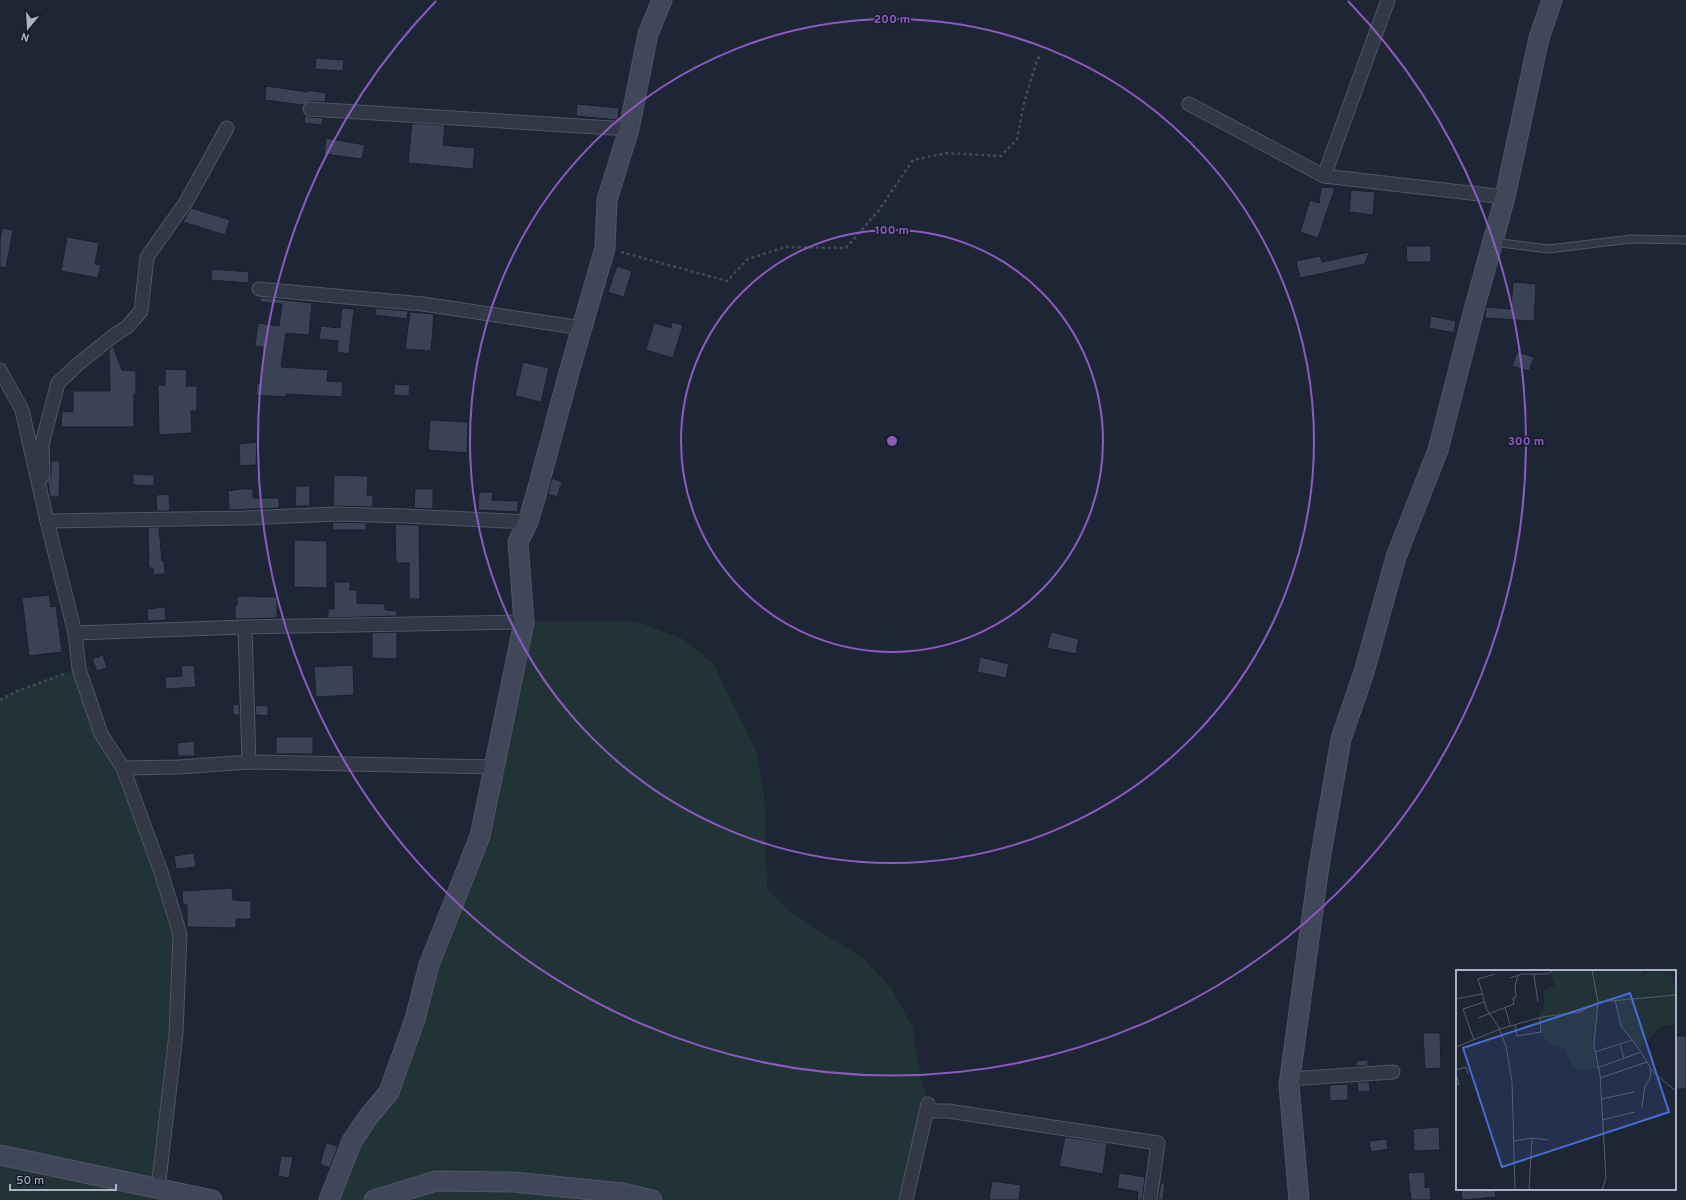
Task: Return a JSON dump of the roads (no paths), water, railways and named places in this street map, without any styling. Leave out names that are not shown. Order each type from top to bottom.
[{"type":"street","points":[[329,1200],[352,1141],[369,1116],[389,1092],[416,1019],[429,965],[480,836],[524,622],[518,542],[528,522],[605,248],[606,200],[629,129],[648,34],[662,0]]},
{"type":"street","points":[[1324,176],[1388,0]]},
{"type":"street","points":[[1299,1200],[1289,1085],[1319,866],[1340,739],[1364,672],[1396,556],[1438,450],[1505,197],[1539,38],[1552,0]]},
{"type":"street","points":[[1189,104],[1324,176],[1505,197]]},
{"type":"street","points":[[310,109],[629,129]]},
{"type":"street","points":[[47,521],[43,485],[42,444],[58,383],[77,365],[113,336],[127,327],[140,311],[147,257],[186,202],[227,128]]},
{"type":"street","points":[[259,289],[423,304],[582,328]]},
{"type":"street","points":[[0,370],[22,410],[47,521],[75,633],[79,669],[101,734],[123,768],[161,872],[180,934],[176,1034],[158,1189]]},
{"type":"street","points":[[47,521],[244,518],[336,514],[528,522]]},
{"type":"street","points":[[75,633],[245,627],[524,622]]},
{"type":"street","points":[[245,627],[249,762]]},
{"type":"street","points":[[123,768],[179,767],[249,762],[494,767]]},
{"type":"street","points":[[1290,1079],[1393,1072]]},
{"type":"street","points":[[906,1200],[927,1107],[1158,1143],[1150,1200]]},
{"type":"street","points":[[0,1156],[212,1200]]},
{"type":"street","points":[[374,1200],[436,1181],[513,1182],[622,1193],[652,1200]]},
{"type":"lane","points":[[1493,242],[1549,250],[1631,239],[1686,240]]}]
